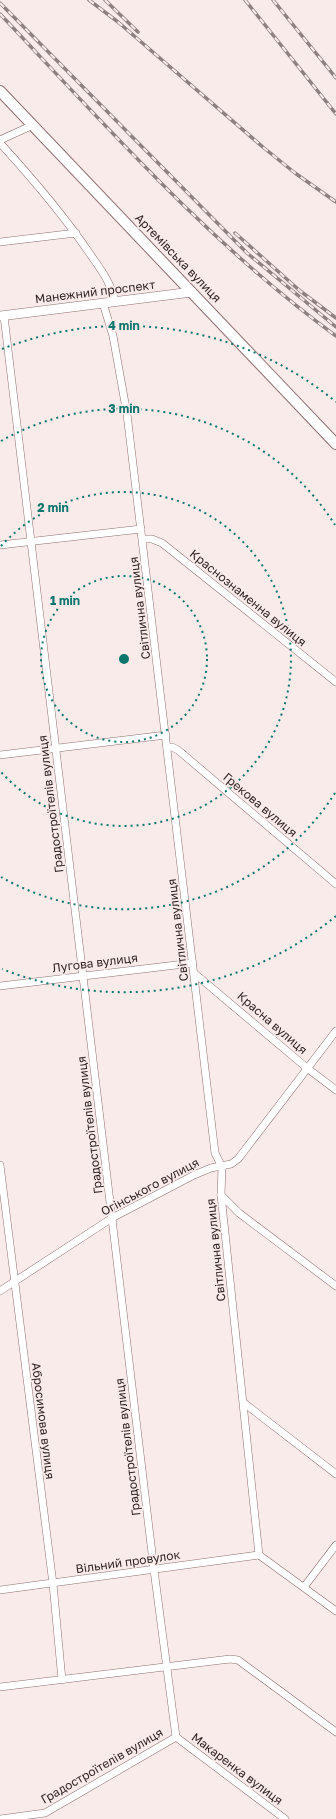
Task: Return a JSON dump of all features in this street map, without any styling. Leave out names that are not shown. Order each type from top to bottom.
[{"type":"main road","name":"Артемівська вулиця","points":[[0,91],[336,444]]},
{"type":"street","points":[[33,125],[0,141],[48,196],[76,233],[111,285],[115,302]]},
{"type":"street","points":[[0,242],[76,233]]},
{"type":"street","name":"Манежний проспект","points":[[2,316],[192,292]]},
{"type":"street","name":"Світлична вулиця","points":[[103,303],[113,336],[127,414],[215,1153],[222,1167],[221,1196],[259,1555]]},
{"type":"street","name":"Градостроїтелiв вулиця","points":[[0,1819],[45,1813],[176,1736],[154,1570],[31,541],[2,316]]},
{"type":"street","points":[[0,545],[141,529]]},
{"type":"street","name":"Краснознаменна вулиця","points":[[143,539],[152,539],[162,543],[336,682]]},
{"type":"street","points":[[0,755],[166,735]]},
{"type":"street","name":"Грекова вулиця","points":[[167,747],[172,747],[178,750],[336,884]]},
{"type":"street","name":"Лугова вулиця","points":[[0,986],[193,963]]},
{"type":"street","name":"Красна вулиця","points":[[194,973],[307,1068],[336,1090]]},
{"type":"street","name":"Огінського вулиця","points":[[0,1290],[15,1282],[112,1218],[194,1175],[211,1168],[222,1167],[238,1159],[336,1030]]},
{"type":"street","name":"Абросимова вулиця","points":[[0,1165],[52,1584],[62,1680]]},
{"type":"street","points":[[221,1196],[239,1213],[336,1286]]},
{"type":"street","points":[[244,1403],[336,1474]]},
{"type":"street","points":[[304,1587],[336,1545]]},
{"type":"street","points":[[259,1555],[336,1611]]},
{"type":"street","name":"Вільний провулок","points":[[0,1590],[259,1555]]},
{"type":"street","points":[[0,1687],[167,1668],[230,1659],[238,1660],[336,1732]]},
{"type":"street","name":"Макаренка вулиця","points":[[176,1736],[285,1819]]},
{"type":"railway","points":[[89,0],[118,22],[264,148],[295,173],[336,202]]},
{"type":"railway","points":[[105,0],[138,32]]},
{"type":"railway","points":[[245,0],[336,114]]},
{"type":"railway","points":[[273,0],[336,78]]},
{"type":"railway","points":[[0,3],[247,253],[336,327]]},
{"type":"railway","points":[[0,14],[161,183],[245,263],[336,336]]},
{"type":"railway","points":[[235,233],[299,290],[336,318]]}]
